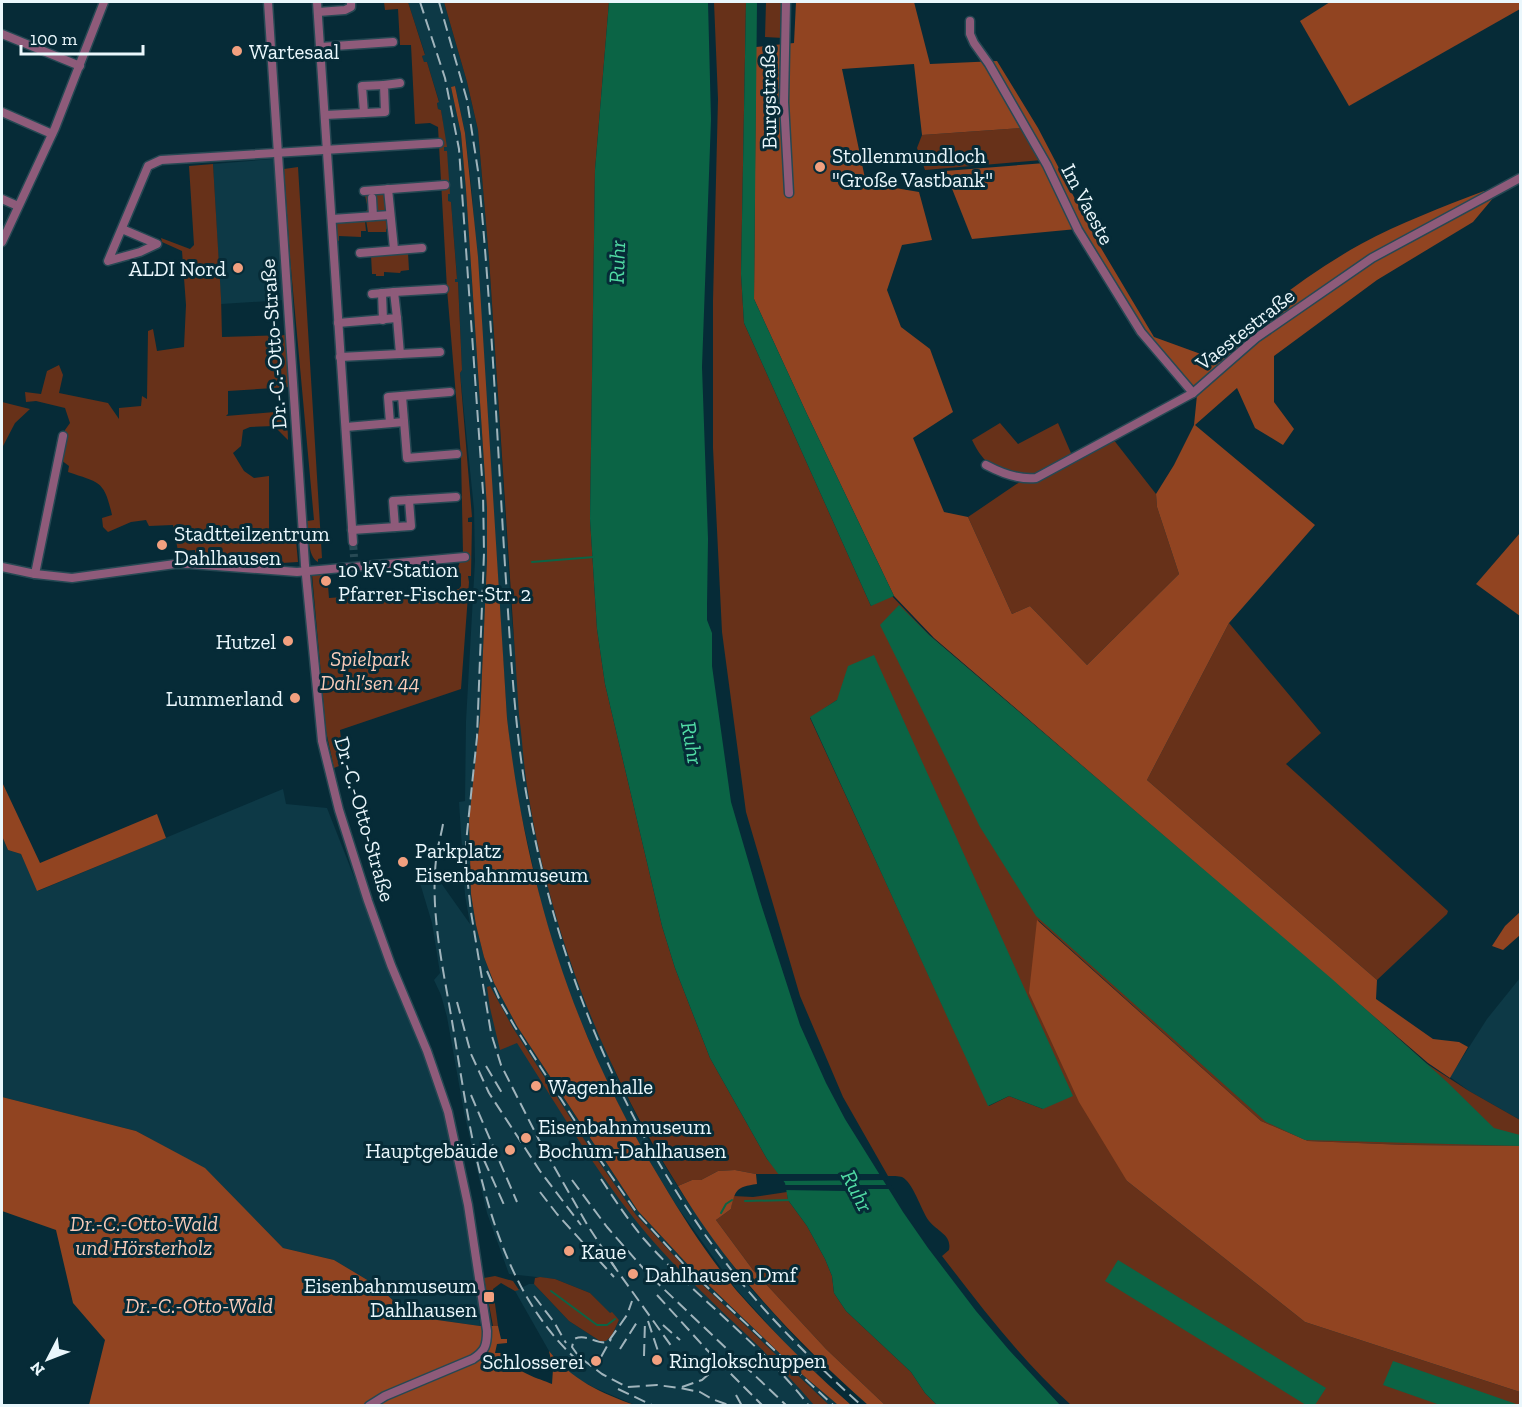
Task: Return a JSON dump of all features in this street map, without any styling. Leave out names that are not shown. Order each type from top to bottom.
[{"type":"street","points":[[2,242],[52,134],[104,2]]},
{"type":"street","name":"Dr.-C.-Otto-Straße","points":[[268,2],[306,571],[320,721],[330,773],[351,850],[391,965],[427,1051],[448,1112],[468,1205],[487,1331],[484,1350],[472,1359],[385,1396],[369,1406]]},
{"type":"street","points":[[317,2],[352,542]]},
{"type":"street","points":[[318,12],[345,10],[351,7],[351,2]]},
{"type":"street","name":"Burgstraße","points":[[786,2],[784,102],[789,193]]},
{"type":"street","name":"Im Vaeste","points":[[970,21],[970,34],[974,43],[989,64],[1047,165],[1078,230],[1141,332],[1193,393]]},
{"type":"street","points":[[2,34],[80,66]]},
{"type":"street","points":[[320,47],[393,42]]},
{"type":"street","points":[[364,112],[362,86],[400,83]]},
{"type":"street","points":[[325,116],[384,112],[384,85]]},
{"type":"street","points":[[2,112],[52,134]]},
{"type":"street","points":[[122,229],[158,244],[131,259],[104,264],[122,229],[148,166],[161,160],[439,143]]},
{"type":"street","name":"Vaestestraße","points":[[986,465],[1027,479],[1036,478],[1193,393],[1256,338],[1372,258],[1521,178]]},
{"type":"street","points":[[364,191],[445,185]]},
{"type":"street","points":[[388,189],[393,249]]},
{"type":"street","points":[[372,198],[373,216]]},
{"type":"street","points":[[2,199],[18,206]]},
{"type":"street","points":[[332,219],[390,215]]},
{"type":"street","points":[[360,253],[422,248]]},
{"type":"street","points":[[372,294],[444,289]]},
{"type":"street","points":[[394,292],[400,354]]},
{"type":"street","points":[[382,293],[383,320]]},
{"type":"street","points":[[338,323],[398,318]]},
{"type":"street","points":[[340,357],[440,352]]},
{"type":"street","points":[[390,423],[388,397],[450,392]]},
{"type":"street","points":[[402,396],[407,458],[457,454]]},
{"type":"street","points":[[346,427],[404,422]]},
{"type":"street","points":[[35,574],[63,436]]},
{"type":"street","points":[[395,527],[393,501],[456,497]]},
{"type":"street","points":[[352,530],[411,526],[409,500]]},
{"type":"street","points":[[2,567],[72,578],[162,565],[190,564],[297,572],[354,562],[465,558]]},
{"type":"shaded area","name":"Eisenbahnmuseum Bochum-Dahlhausen","points":[[408,2],[444,2],[478,130],[489,258],[511,606],[526,779],[539,845],[568,954],[616,1074],[648,1139],[685,1198],[744,1281],[802,1345],[824,1365],[816,1373],[795,1354],[736,1289],[676,1205],[637,1141],[605,1078],[569,993],[543,912],[514,782],[507,718],[472,194],[465,133],[455,86],[451,87],[461,134],[466,190],[487,508],[480,718],[469,820],[471,894],[484,957],[494,983],[517,1026],[638,1211],[691,1268],[797,1370],[838,1405],[635,1405],[572,1376],[549,1351],[515,1291],[534,1284],[569,1321],[597,1339],[612,1335],[619,1320],[590,1293],[555,1279],[509,1274],[487,1213],[464,1112],[447,1017],[434,980],[440,973],[432,923],[420,883],[422,878],[435,878],[470,924],[465,895],[459,802],[465,801],[466,721],[475,561],[474,509],[460,373],[462,370],[458,282],[455,282],[457,278],[451,202],[448,202],[444,151],[446,146],[441,110],[438,109],[437,102],[439,101],[427,62],[424,63],[422,56],[425,54]]},
{"type":"shaded area","points":[[273,159],[284,300],[221,304],[213,164]]},
{"type":"shaded area","points":[[283,789],[286,804],[327,808],[435,1083],[459,1173],[479,1303],[480,1326],[409,1316],[379,1287],[334,1260],[283,1248],[205,1169],[136,1131],[2,1097],[2,836],[8,850],[21,854],[38,891]]},
{"type":"shaded area","points":[[1520,978],[1520,1120],[1469,1091],[1450,1077],[1487,1019]]},
{"type":"green space","name":"Spielpark Dahl’sen 44","points":[[384,2],[408,2],[425,55],[422,56],[424,62],[427,62],[439,102],[437,103],[438,109],[441,110],[447,147],[444,147],[444,151],[447,151],[450,194],[448,194],[448,201],[451,202],[457,279],[455,282],[458,282],[462,370],[460,373],[472,517],[468,518],[468,522],[472,522],[471,576],[468,576],[461,689],[340,730],[344,764],[334,768],[326,731],[312,574],[327,573],[329,598],[459,589],[461,586],[461,574],[457,570],[463,553],[461,456],[447,289],[438,127],[430,123],[415,124],[411,45],[400,45],[398,9],[385,10]]},
{"type":"green space","points":[[444,2],[609,2],[595,170],[590,519],[597,629],[605,684],[662,926],[675,968],[710,1058],[767,1159],[780,1174],[756,1174],[735,1170],[718,1171],[701,1180],[692,1180],[678,1186],[650,1139],[602,1042],[563,939],[535,833],[519,715],[489,258],[478,130]]},
{"type":"green space","points":[[714,2],[746,2],[741,274],[744,323],[871,606],[890,594],[929,635],[1332,979],[1427,1064],[1520,1120],[1520,1146],[1308,1141],[1261,1121],[1038,920],[1127,1181],[1305,1322],[1520,1392],[1520,1405],[1071,1405],[1019,1352],[942,1256],[949,1250],[948,1241],[929,1221],[910,1184],[902,1177],[888,1176],[843,1097],[800,996],[746,812],[722,632],[713,448],[713,301],[718,99]],"holes":[[[837,700],[1043,1109],[1009,1096],[989,1106],[810,718]]]},
{"type":"green space","points":[[766,2],[783,2],[783,38],[765,37]]},
{"type":"green space","points":[[796,2],[914,2],[930,64],[997,61],[1038,128],[1098,243],[1154,337],[1209,357],[1282,296],[1321,268],[1361,244],[1406,222],[1484,191],[1494,197],[1473,222],[1377,280],[1274,356],[1274,402],[1294,429],[1283,445],[1255,428],[1237,388],[1195,425],[1315,525],[1229,623],[1147,780],[1377,980],[1376,999],[1433,1039],[1459,1042],[1468,1047],[1450,1078],[1428,1063],[934,638],[894,596],[754,299],[756,47],[794,43]],"holes":[[[914,64],[922,135],[1023,128],[1141,332],[1197,395],[1194,425],[1156,494],[1157,507],[1179,574],[1087,665],[1030,606],[1012,614],[968,517],[944,512],[913,438],[953,412],[930,349],[901,327],[887,290],[902,245],[932,240],[919,192],[866,183],[842,69]]]},
{"type":"green space","points":[[1330,2],[1520,2],[1520,9],[1349,106],[1300,21]]},
{"type":"green space","points":[[455,86],[465,133],[478,257],[507,718],[515,780],[527,841],[558,959],[603,1072],[631,1127],[688,1223],[736,1290],[821,1378],[851,1405],[838,1405],[797,1370],[691,1268],[638,1211],[517,1026],[494,983],[484,957],[471,894],[469,820],[480,718],[487,508],[466,190],[461,134],[451,87]]},
{"type":"green space","points":[[1023,128],[1042,160],[925,170],[917,148],[922,135]]},
{"type":"green space","points":[[1045,163],[1077,229],[972,239],[945,171]]},
{"type":"green space","points":[[213,164],[222,337],[287,335],[290,387],[228,391],[228,414],[226,416],[287,411],[288,440],[274,426],[250,427],[243,430],[241,446],[233,453],[244,471],[254,478],[269,476],[269,540],[296,540],[298,562],[266,564],[195,558],[195,550],[178,551],[173,525],[149,526],[146,520],[131,522],[108,532],[103,527],[102,518],[112,515],[103,489],[94,481],[68,472],[69,466],[61,460],[65,430],[70,423],[65,408],[36,401],[26,402],[25,392],[41,394],[47,371],[59,365],[63,375],[59,393],[108,403],[119,419],[119,408],[141,406],[142,396],[147,399],[148,331],[153,329],[157,351],[184,347],[186,305],[182,251],[162,242],[161,238],[190,249],[194,245],[189,166]]},
{"type":"green space","points":[[298,167],[322,558],[318,559],[318,562],[310,550],[307,521],[314,520],[284,169]]},
{"type":"green space","points":[[364,191],[384,193],[387,218],[385,219],[389,228],[386,232],[368,232],[366,220],[369,218]]},
{"type":"green space","points":[[365,221],[366,231],[361,231],[361,237],[339,236],[339,241],[335,240],[334,223]]},
{"type":"green space","points":[[408,253],[409,270],[400,273],[384,272],[384,276],[372,274],[371,255]]},
{"type":"green space","points":[[2,402],[30,409],[15,423],[2,448]]},
{"type":"green space","points":[[1000,423],[1018,444],[1058,423],[1074,460],[1113,439],[1156,494],[1157,507],[1179,574],[1087,665],[1030,606],[1012,614],[968,517],[1029,474],[994,466],[988,463],[977,450],[972,440]]},
{"type":"green space","points":[[1520,533],[1520,616],[1476,584]]},
{"type":"green space","points":[[1229,623],[1321,733],[1286,764],[1448,911],[1377,980],[1147,780]]},
{"type":"green space","points":[[2,782],[40,863],[157,814],[166,838],[37,891],[21,854],[8,850],[2,836]]},
{"type":"green space","points":[[1520,912],[1520,935],[1503,950],[1492,946],[1505,926]]},
{"type":"green space","points":[[1037,920],[1261,1121],[1308,1141],[1520,1146],[1520,1392],[1305,1322],[1127,1181],[1079,1102],[1029,993]]},
{"type":"green space","points":[[490,986],[513,1028],[596,1158],[636,1215],[691,1274],[829,1405],[814,1405],[796,1384],[679,1269],[640,1225],[584,1149],[517,1043],[500,1050],[490,1008],[487,987]]},
{"type":"green space","name":"Dr.-C.-Otto-Wald","points":[[2,1097],[136,1131],[205,1168],[283,1248],[334,1260],[379,1287],[409,1316],[480,1326],[498,1326],[501,1339],[507,1339],[507,1343],[497,1344],[495,1353],[506,1353],[518,1369],[552,1384],[553,1369],[549,1351],[567,1370],[588,1384],[635,1405],[89,1405],[105,1340],[73,1303],[56,1230],[2,1211]]},
{"type":"green space","points":[[735,1170],[756,1174],[757,1184],[738,1190],[731,1209],[716,1220],[753,1270],[826,1349],[885,1405],[868,1405],[789,1330],[741,1276],[678,1186],[692,1180],[701,1180],[718,1171]]},
{"type":"green space","points":[[787,1192],[788,1200],[807,1226],[825,1259],[832,1276],[834,1293],[846,1311],[911,1372],[925,1393],[937,1405],[885,1405],[826,1349],[753,1270],[716,1220],[731,1209],[733,1196],[753,1197]]},
{"type":"green space","points":[[495,1276],[513,1281],[519,1290],[515,1291],[501,1283],[493,1289],[498,1326],[493,1326],[484,1278]]},
{"type":"green space","points":[[535,1278],[555,1279],[590,1293],[619,1320],[612,1335],[606,1341],[600,1341],[569,1321],[534,1284]]},
{"type":"water","name":"Ruhr","points":[[609,2],[708,2],[711,119],[702,367],[708,539],[707,620],[712,633],[712,666],[731,802],[760,901],[800,1025],[845,1119],[928,1248],[976,1311],[1060,1405],[937,1405],[925,1393],[911,1372],[846,1311],[834,1293],[832,1276],[825,1259],[807,1226],[788,1200],[785,1183],[767,1159],[710,1058],[675,968],[662,926],[605,684],[597,629],[590,519],[595,170]]},
{"type":"water","points":[[746,2],[757,2],[754,299],[894,596],[871,606],[744,323],[741,274]]},
{"type":"water","points":[[899,605],[929,635],[1332,979],[1446,1081],[1494,1128],[1520,1135],[1520,1146],[1305,1140],[1266,1122],[1036,916],[980,827],[880,625]]},
{"type":"water","points":[[874,655],[1073,1096],[1043,1109],[1009,1096],[988,1106],[810,717],[837,700],[848,666]]},
{"type":"water","points":[[1118,1260],[1326,1388],[1315,1405],[1306,1405],[1105,1281]]},
{"type":"water","points":[[1393,1361],[1519,1405],[1440,1405],[1383,1385]]},
{"type":"pier","points":[[776,1174],[884,1174],[888,1180],[781,1181]]},
{"type":"pier","points":[[783,1185],[891,1185],[894,1189],[783,1190]]},
{"type":"waterway","points":[[532,562],[594,557]]},
{"type":"waterway","points":[[721,1213],[726,1204],[732,1200]]},
{"type":"waterway","points":[[745,1201],[791,1200]]},
{"type":"waterway","points":[[551,1291],[597,1325],[607,1325],[615,1319]]},
{"type":"tunnel","points":[[353,542],[354,557]]},
{"type":"railway","points":[[420,2],[445,78],[459,149],[483,492],[484,553],[477,737],[466,843],[471,912],[491,1033],[501,1065],[540,1142],[588,1226],[616,1269]]},
{"type":"railway","points":[[439,2],[467,100],[478,171],[517,727],[537,848],[554,915],[575,980],[600,1045],[629,1107],[662,1168],[699,1226],[740,1281],[799,1346],[862,1406]]},
{"type":"railway","points":[[443,824],[436,860],[436,923],[477,1161],[504,1250],[523,1291],[548,1328],[578,1361]]},
{"type":"railway","points":[[487,971],[515,1027],[598,1157],[637,1213],[689,1270],[834,1406]]},
{"type":"railway","points":[[457,1002],[471,1054],[489,1093],[540,1171],[581,1225]]},
{"type":"railway","points":[[486,1066],[502,1093]]},
{"type":"railway","points":[[471,1095],[517,1202]]},
{"type":"railway","points":[[484,1160],[505,1207]]},
{"type":"railway","points":[[601,1179],[627,1217],[664,1261],[749,1341],[809,1406]]},
{"type":"railway","points":[[572,1180],[607,1227],[649,1275],[787,1406]]},
{"type":"railway","points":[[540,1192],[614,1277]]},
{"type":"railway","points":[[611,1262],[672,1347]]},
{"type":"railway","points":[[657,1295],[707,1350],[763,1406]]},
{"type":"railway","points":[[534,1296],[554,1322],[566,1343]]},
{"type":"railway","points":[[577,1354],[572,1347],[574,1339],[583,1337],[608,1342],[627,1315],[632,1301]]},
{"type":"railway","points":[[620,1349],[639,1319]]},
{"type":"railway","points":[[644,1356],[645,1321]]},
{"type":"railway","points":[[648,1321],[659,1354]]},
{"type":"railway","points":[[663,1325],[680,1340]]},
{"type":"railway","points":[[601,1357],[611,1339]]},
{"type":"railway","points":[[582,1359],[602,1374],[627,1387],[657,1385],[680,1388],[700,1392],[731,1406]]},
{"type":"railway","points":[[682,1387],[702,1380],[716,1368]]},
{"type":"railway","points":[[618,1389],[654,1406]]},
{"type":"railway","points":[[736,1395],[742,1406]]},
{"type":"place","name":"Wartesaal","points":[[237,51]]},
{"type":"place","name":"Stollenmundloch \"Große Vastbank\"","points":[[820,167]]},
{"type":"place","name":"ALDI Nord","points":[[238,268]]},
{"type":"place","name":"Stadtteilzentrum Dahlhausen","points":[[162,545]]},
{"type":"place","name":"10 kV-Station Pfarrer-Fischer-Str. 2","points":[[326,581]]},
{"type":"place","name":"Hutzel","points":[[288,641]]},
{"type":"place","name":"Lummerland","points":[[295,698]]},
{"type":"place","name":"Parkplatz Eisenbahnmuseum","points":[[403,862]]},
{"type":"place","name":"Wagenhalle","points":[[536,1086]]},
{"type":"place","name":"Eisenbahnmuseum Bochum-Dahlhausen","points":[[526,1138]]},
{"type":"place","name":"Hauptgebäude","points":[[510,1150]]},
{"type":"place","name":"Kaue","points":[[569,1251]]},
{"type":"place","name":"Dahlhausen Dmf","points":[[633,1274]]},
{"type":"place","name":"Eisenbahnmuseum Dahlhausen","points":[[489,1297]]},
{"type":"place","name":"Ringlokschuppen","points":[[657,1360]]},
{"type":"place","name":"Schlosserei","points":[[596,1361]]},
{"type":"park label","name":"Dr.-C.-Otto-Wald und Hörsterholz","points":[[144,1235]]}]
